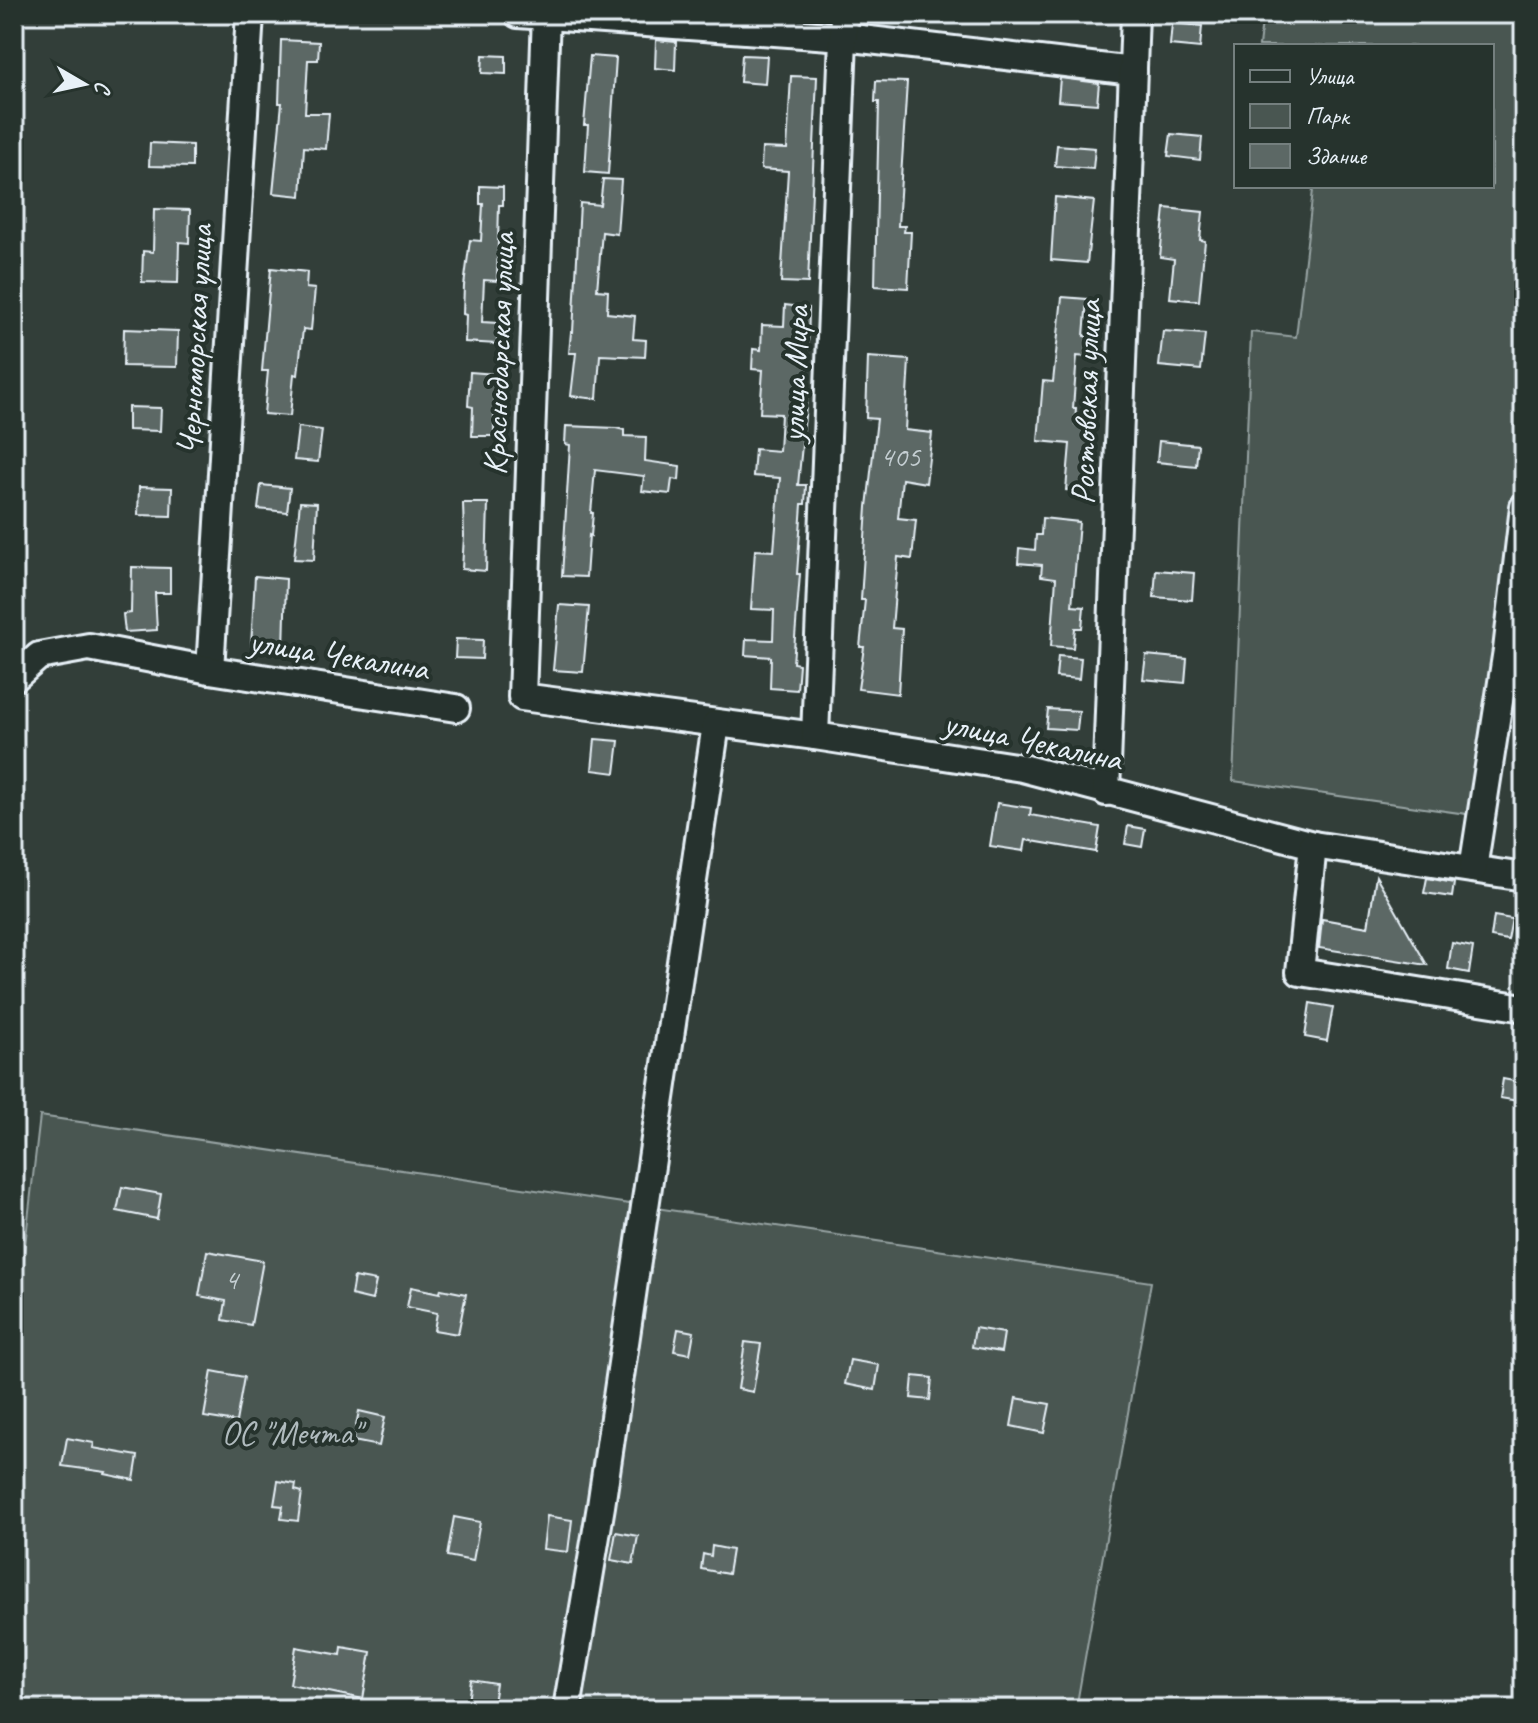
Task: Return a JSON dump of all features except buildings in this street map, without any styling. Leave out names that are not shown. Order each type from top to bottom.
[{"type":"street","name":"Черноморская улица","points":[[210,670],[250,14]]},
{"type":"street","points":[[518,14],[844,26],[1133,71]]},
{"type":"street","name":"Ростовская улица","points":[[1106,792],[1135,14]]},
{"type":"street","name":"Краснодарская улица","points":[[522,697],[546,16]]},
{"type":"street","name":"улица Мира","points":[[815,736],[844,26]]},
{"type":"street","points":[[1473,869],[1515,651],[1524,507]]},
{"type":"street","name":"улица Чекалина","points":[[14,678],[39,656],[89,647],[210,670],[456,708]]},
{"type":"street","name":"улица Чекалина","points":[[522,697],[815,736],[1022,768],[1313,845],[1524,877]]},
{"type":"street","points":[[567,1709],[601,1506],[716,724]]},
{"type":"street","points":[[1313,845],[1300,972],[1524,1008]]},
{"type":"green space","points":[[1263,14],[1524,14],[1524,427],[1474,815],[1233,781],[1251,332],[1296,337],[1311,188],[1494,188],[1494,44],[1259,44]]},
{"type":"green space","name":"ОС \"Мечта\"","points":[[40,1116],[1151,1282],[1076,1709],[14,1709],[14,1341]]}]
